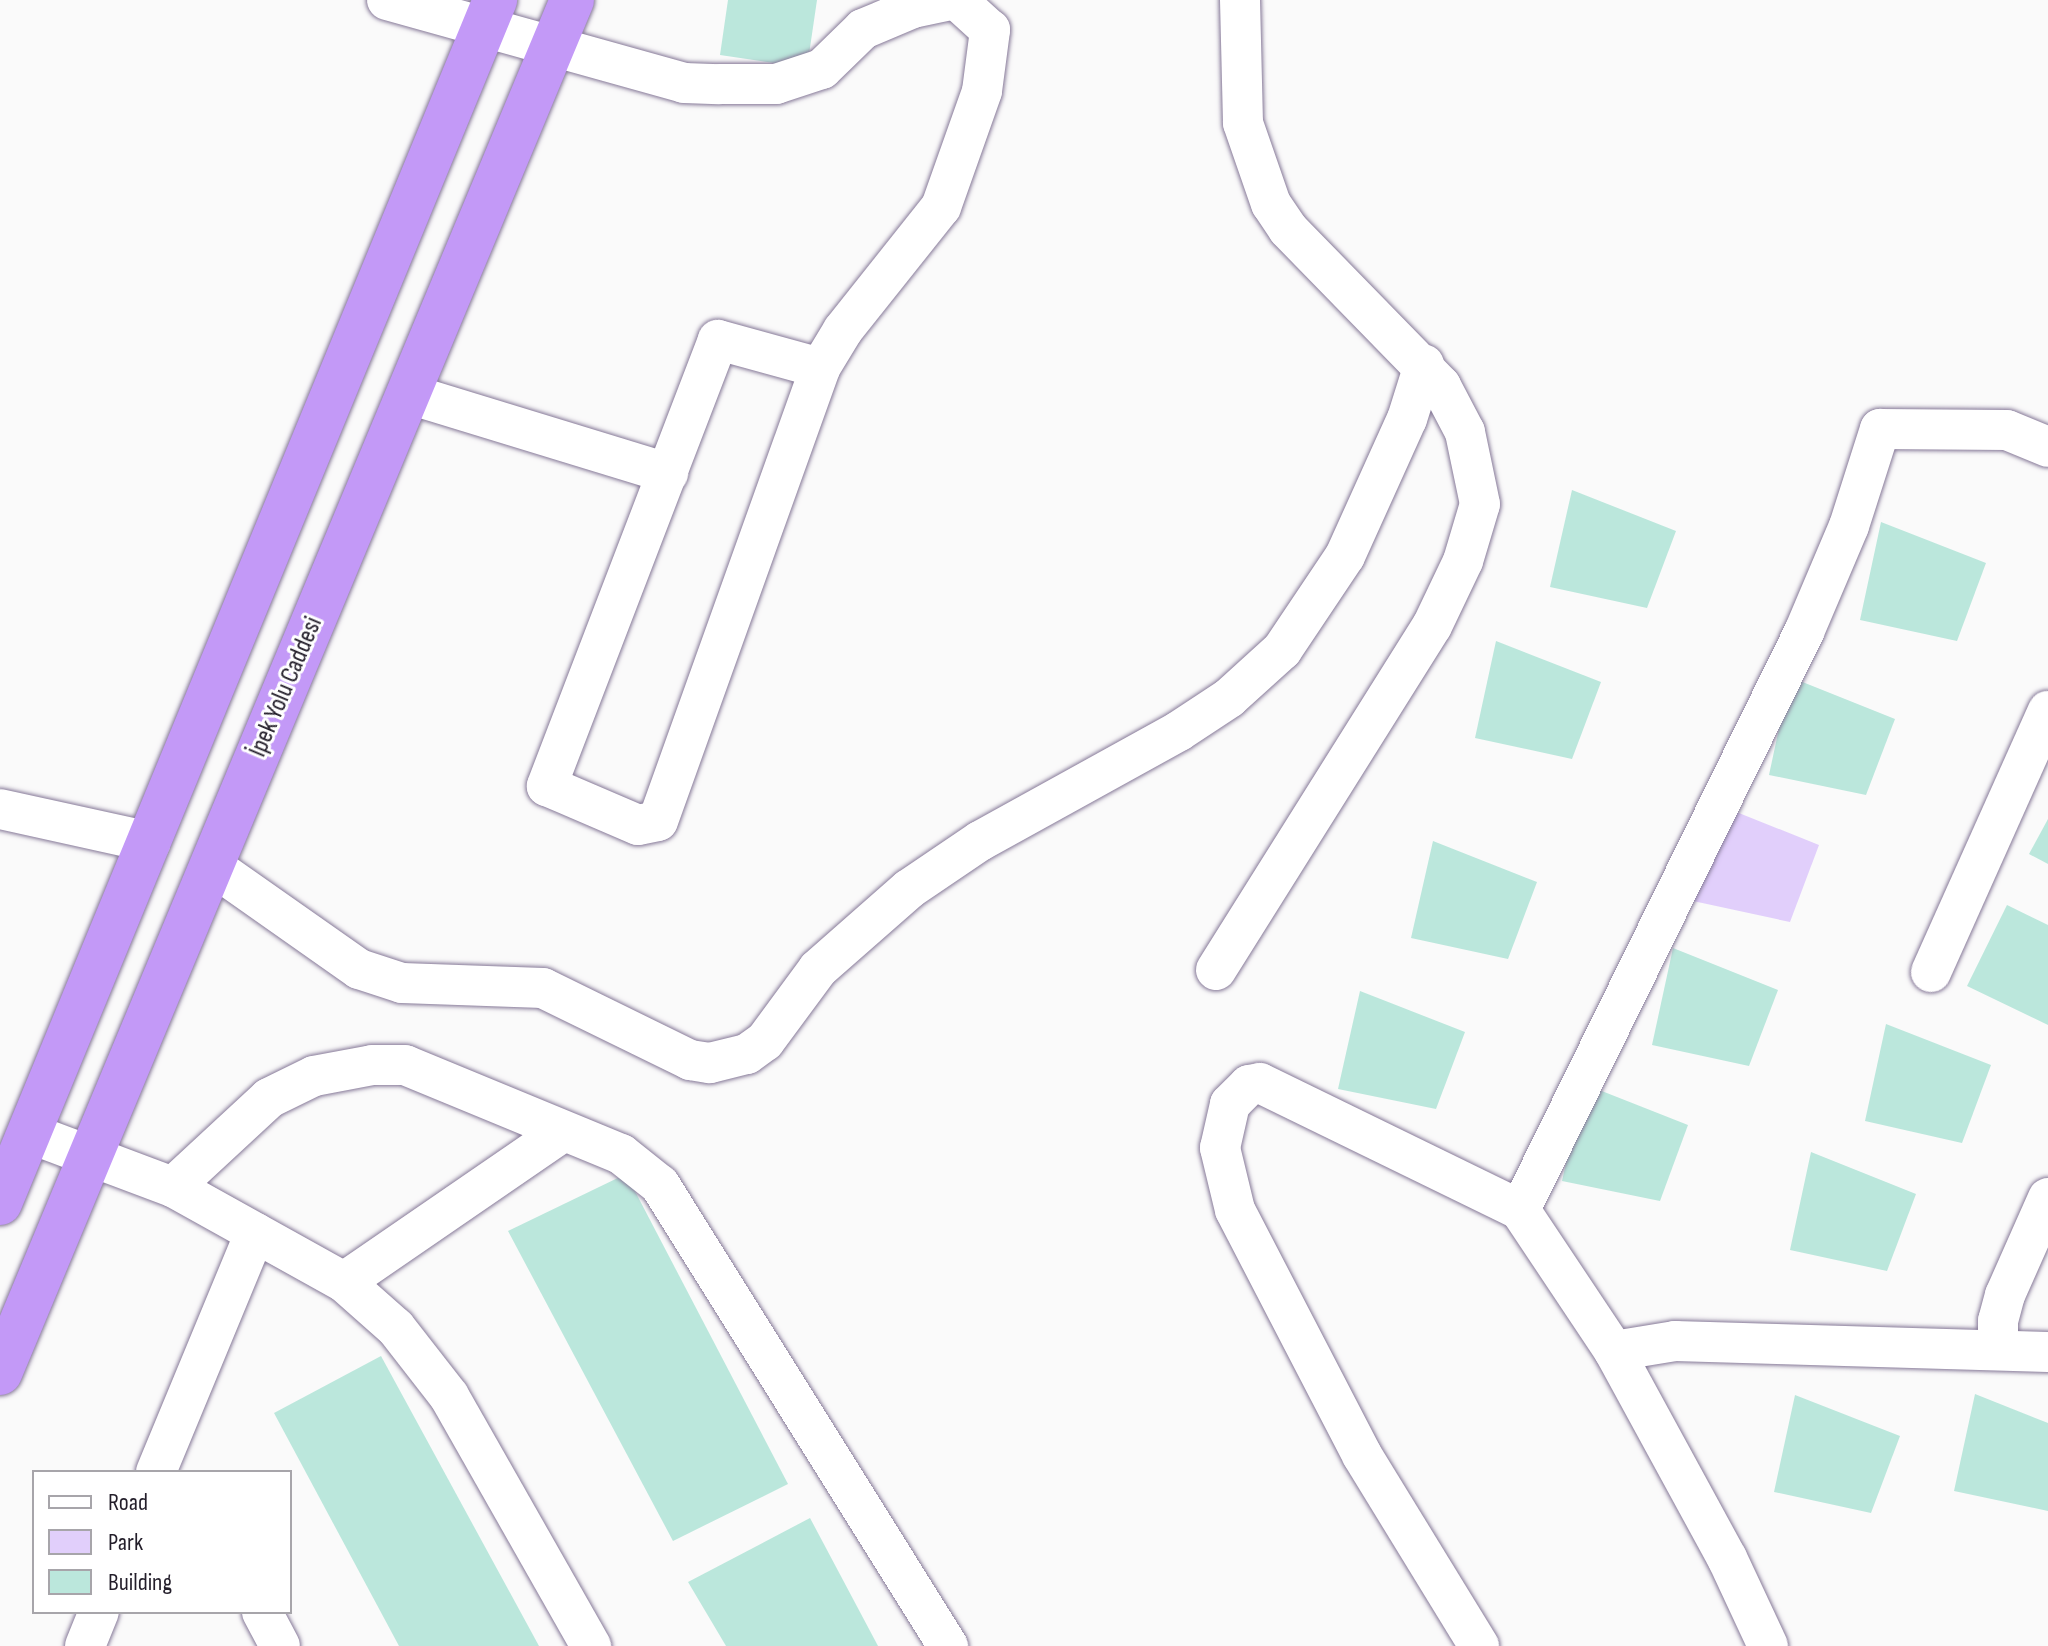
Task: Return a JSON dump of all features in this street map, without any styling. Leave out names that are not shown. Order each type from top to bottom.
[{"type":"highway","name":"İpek Yolu Caddesi","points":[[0,1373],[572,0]]},
{"type":"highway","points":[[0,1203],[490,13]]},
{"type":"street","points":[[387,0],[490,13],[554,47],[684,83],[776,84],[822,69],[863,29],[913,8],[954,0],[990,30],[982,91],[941,207],[843,330],[820,368],[658,821],[638,825],[547,786],[718,340],[820,368]]},
{"type":"street","points":[[1216,970],[1432,626],[1463,561],[1480,504],[1478,480],[1454,408],[1424,365],[1288,229],[1271,204],[1243,123],[1240,0]]},
{"type":"street","points":[[211,865],[359,969],[402,983],[543,988],[690,1060],[710,1063],[747,1054],[765,1041],[818,969],[909,889],[980,841],[1191,723],[1229,698],[1282,650],[1345,556],[1407,419],[1424,365]]},
{"type":"street","points":[[409,394],[668,473]]},
{"type":"street","points":[[1520,1210],[1804,632],[1849,526],[1880,429],[2007,430],[2048,447]]},
{"type":"street","points":[[1931,972],[2048,711]]},
{"type":"street","points":[[0,809],[150,842]]},
{"type":"street","points":[[173,1187],[269,1098],[338,1069],[405,1065],[621,1154],[660,1185],[948,1646]]},
{"type":"street","points":[[1479,1646],[1362,1455],[1235,1210],[1220,1148],[1230,1104],[1240,1089],[1260,1083],[1520,1210],[1614,1351],[1727,1558],[1768,1646]]},
{"type":"street","points":[[344,1282],[562,1132]]},
{"type":"street","points":[[29,1133],[173,1187],[344,1282],[396,1328],[449,1396],[591,1646]]},
{"type":"street","points":[[1998,1349],[1998,1321],[2005,1295],[2048,1198]]},
{"type":"street","points":[[172,1461],[255,1233]]},
{"type":"street","points":[[1614,1351],[1675,1341],[2048,1352]]},
{"type":"street","points":[[85,1646],[98,1614]]},
{"type":"street","points":[[263,1614],[280,1646]]},
{"type":"green space","points":[[1714,803],[1819,845],[1790,922],[1693,901]]},
{"type":"building","points":[[728,0],[817,0],[807,68],[720,55]]},
{"type":"building","points":[[1572,490],[1676,531],[1647,608],[1550,587]]},
{"type":"building","points":[[1881,522],[1986,563],[1957,641],[1860,620]]},
{"type":"building","points":[[1496,641],[1601,682],[1572,759],[1475,738]]},
{"type":"building","points":[[1790,677],[1895,719],[1866,795],[1769,775]]},
{"type":"building","points":[[2048,819],[2048,864],[2029,854]]},
{"type":"building","points":[[1433,841],[1537,882],[1508,959],[1411,938]]},
{"type":"building","points":[[2007,905],[2048,925],[2048,1025],[1967,986]]},
{"type":"building","points":[[1673,948],[1778,990],[1749,1066],[1652,1045]]},
{"type":"building","points":[[1360,991],[1465,1032],[1436,1109],[1338,1089]]},
{"type":"building","points":[[1886,1024],[1991,1065],[1962,1143],[1865,1121]]},
{"type":"building","points":[[1584,1084],[1688,1125],[1660,1201],[1562,1181]]},
{"type":"building","points":[[1811,1152],[1916,1194],[1887,1271],[1790,1250]]},
{"type":"building","points":[[626,1174],[788,1484],[673,1541],[508,1231]]},
{"type":"building","points":[[381,1356],[539,1646],[399,1646],[274,1413]]},
{"type":"building","points":[[1975,1394],[2048,1423],[2048,1511],[1954,1491]]},
{"type":"building","points":[[1795,1395],[1900,1436],[1871,1513],[1774,1492]]},
{"type":"building","points":[[810,1518],[878,1646],[726,1646],[688,1582]]}]
